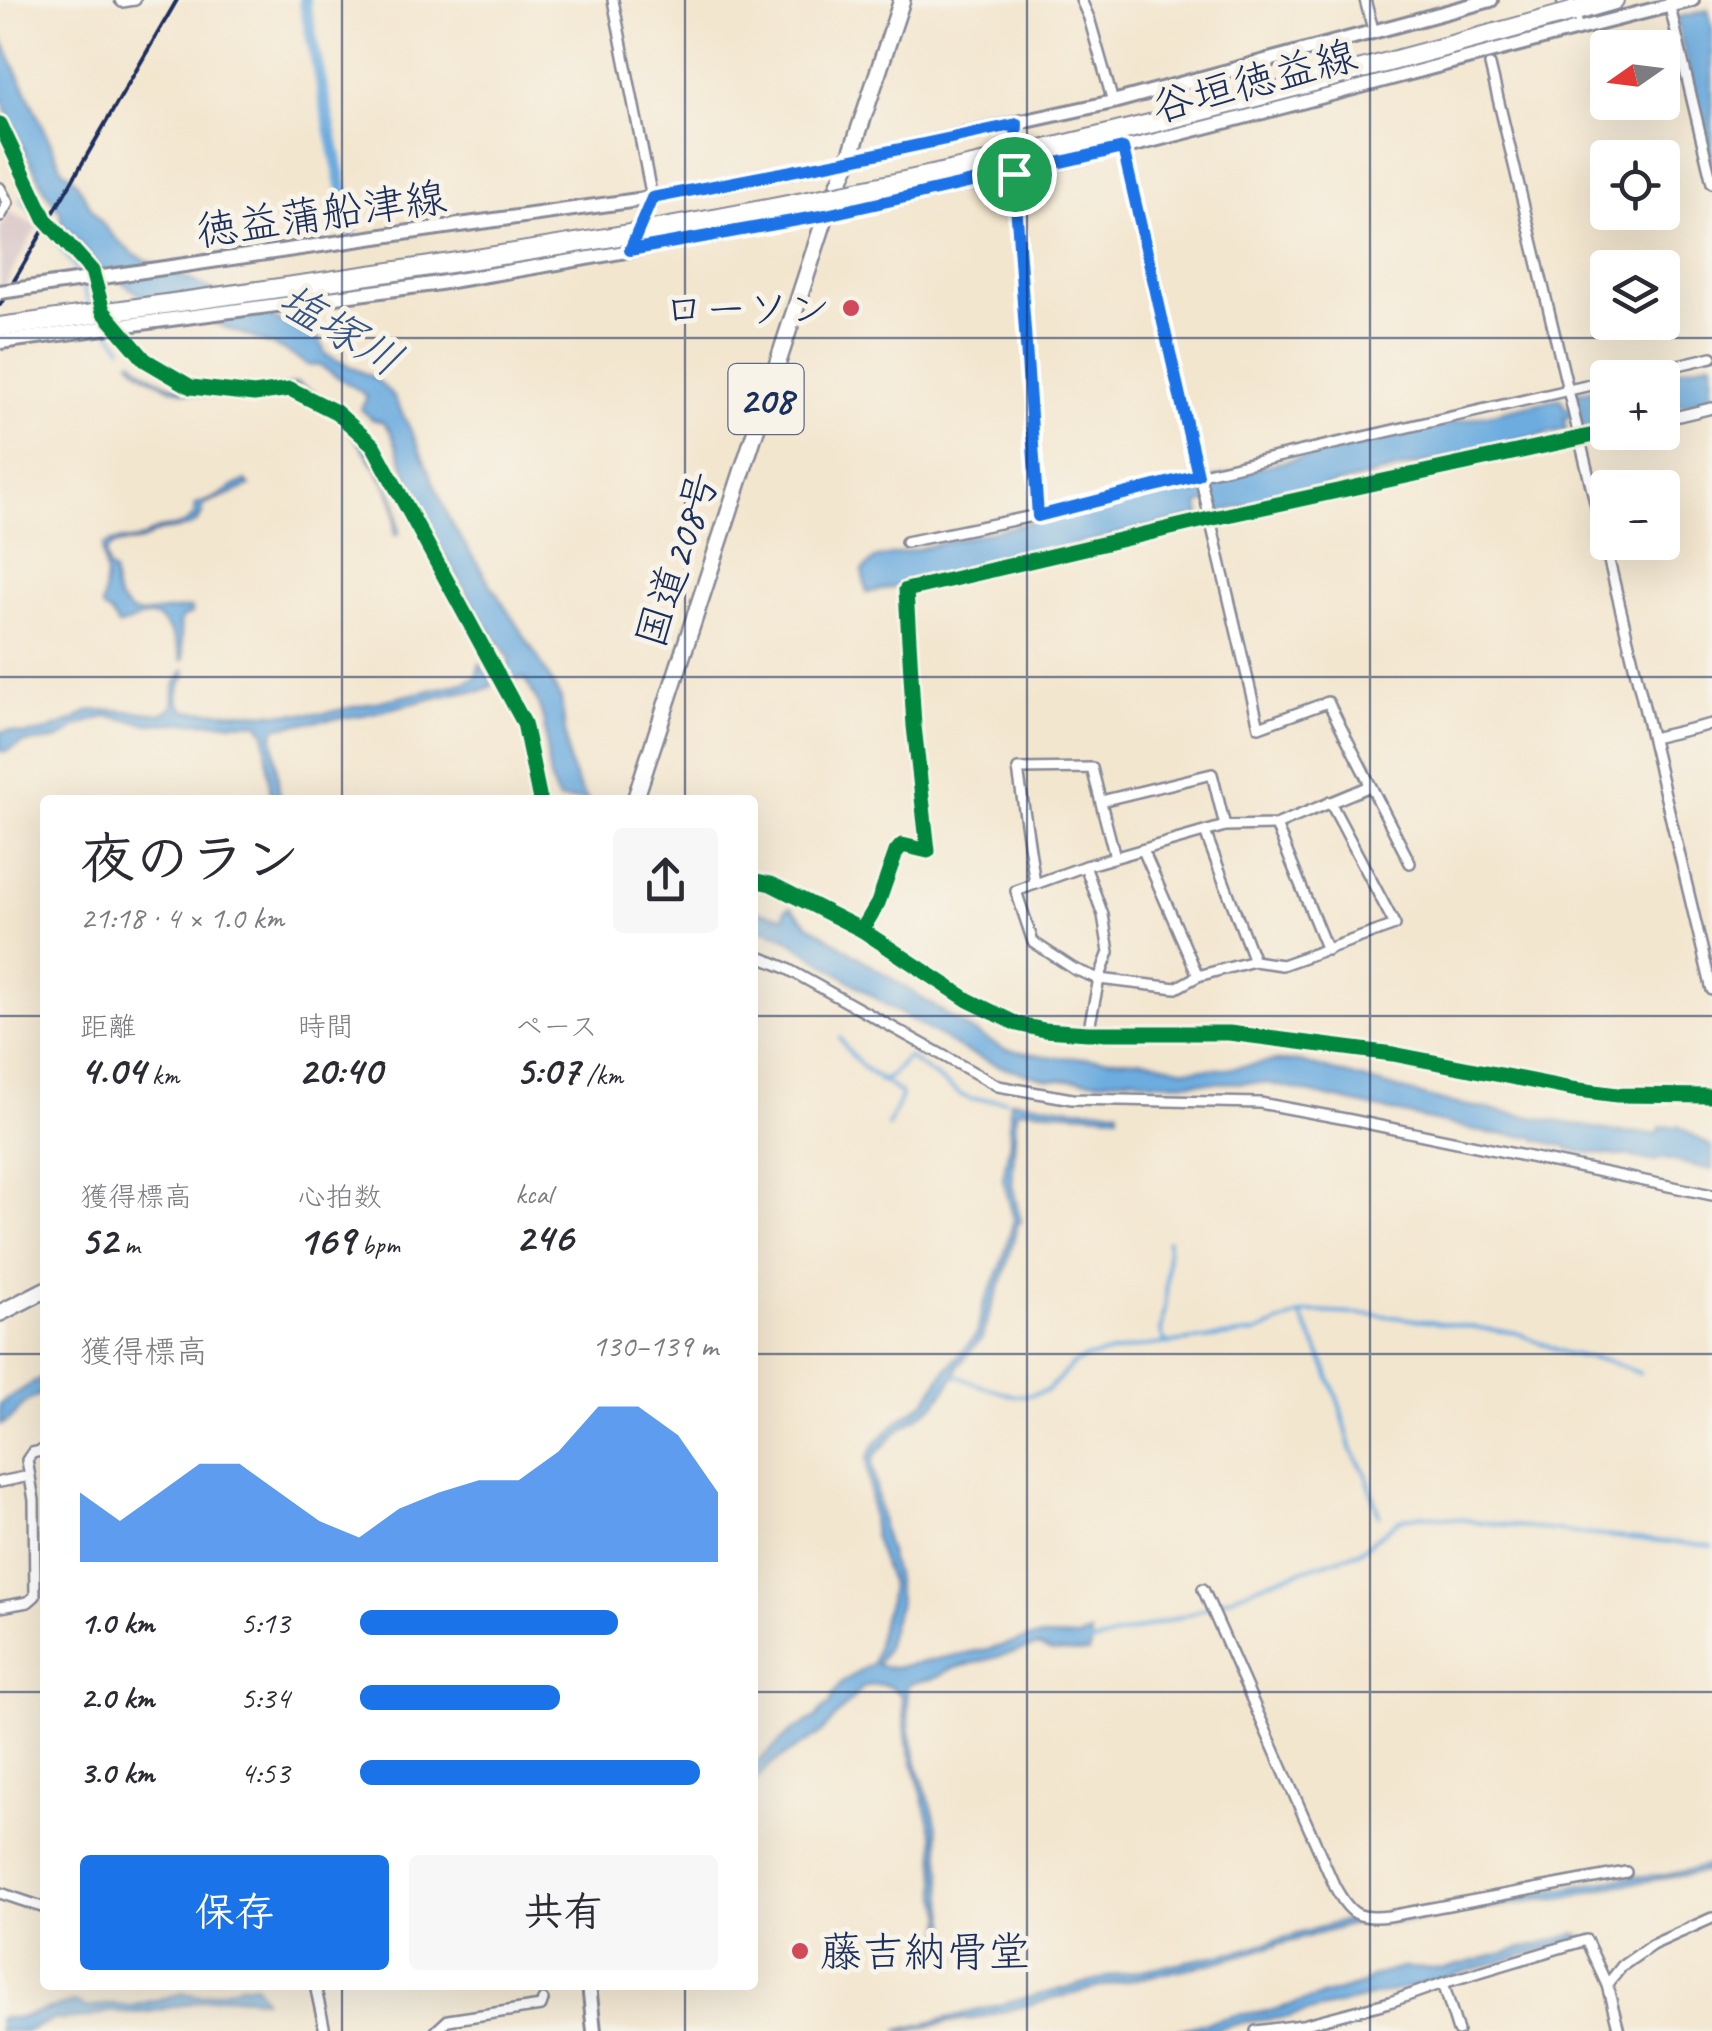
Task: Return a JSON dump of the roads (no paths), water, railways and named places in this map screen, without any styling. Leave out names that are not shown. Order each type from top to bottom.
[{"type":"highway","name":"国道208号","points":[[637,795],[826,215],[902,0]]},
{"type":"highway","points":[[0,327],[492,256],[813,200],[1041,151],[1324,80],[1614,0]]},
{"type":"highway","points":[[0,1313],[40,1293]]},
{"type":"main road","name":"谷垣徳益線","points":[[848,160],[1113,102],[1492,0]]},
{"type":"main road","name":"谷垣徳益線","points":[[826,215],[1123,148],[1571,13],[1692,0]]},
{"type":"main road","name":"谷垣徳益線","points":[[1113,102],[1123,148]]},
{"type":"main road","points":[[1014,174],[1017,124]]},
{"type":"main road","name":"徳益蒲船津線","points":[[0,292],[652,198],[848,160]]},
{"type":"main road","points":[[630,250],[652,198]]},
{"type":"main road","name":"徳益蒲船津線","points":[[0,342],[433,284],[826,215]]},
{"type":"main road","points":[[590,1990],[594,2031]]},
{"type":"street","points":[[120,0],[135,0]]},
{"type":"street","points":[[612,0],[652,198]]},
{"type":"street","points":[[1081,0],[1113,102]]},
{"type":"street","points":[[1364,0],[1374,33]]},
{"type":"street","points":[[1670,3],[1712,183]]},
{"type":"street","points":[[1490,65],[1712,990]]},
{"type":"street","points":[[0,124],[45,218],[92,271],[103,311],[145,360],[190,387],[254,394],[290,389],[336,412],[372,445],[524,723],[539,795]]},
{"type":"street","points":[[1123,148],[1258,728],[1328,702],[1410,863]]},
{"type":"street","points":[[1014,174],[1038,516]]},
{"type":"street","points":[[0,188],[8,203],[0,217]]},
{"type":"street","points":[[1680,365],[1712,357]]},
{"type":"street","points":[[906,542],[1038,516],[1590,385]]},
{"type":"street","points":[[1680,416],[1712,408]]},
{"type":"street","points":[[862,930],[878,903],[896,852],[902,845],[928,851],[914,726],[906,590],[1590,436]]},
{"type":"street","points":[[1652,738],[1712,724]]},
{"type":"street","points":[[1035,884],[1018,769],[1092,768],[1115,858]]},
{"type":"street","points":[[1101,801],[1212,774],[1225,826]]},
{"type":"street","points":[[1330,802],[1395,925],[1282,965],[1254,960],[1198,976],[1176,988],[1100,979],[1074,969],[1033,942],[1016,891],[1085,866],[1225,826],[1276,825],[1330,802],[1370,786]]},
{"type":"street","points":[[1276,825],[1326,950]]},
{"type":"street","points":[[1205,832],[1254,960]]},
{"type":"street","points":[[1143,850],[1198,976]]},
{"type":"street","points":[[1085,866],[1103,915],[1109,952],[1088,1033]]},
{"type":"street","points":[[758,881],[771,884],[862,930],[968,1000],[1017,1024],[1088,1033],[1229,1032],[1393,1054],[1572,1089],[1618,1095],[1712,1096]]},
{"type":"street","points":[[758,956],[784,966],[998,1086],[1072,1099],[1260,1103],[1712,1196]]},
{"type":"street","points":[[0,1607],[28,1602],[34,1596],[34,1500],[27,1460],[40,1451]]},
{"type":"street","points":[[0,1482],[30,1476]]},
{"type":"street","points":[[1203,1589],[1335,1887],[1345,1906],[1356,1915],[1389,1916],[1626,1872]]},
{"type":"street","points":[[0,1894],[40,1906]]},
{"type":"street","points":[[1608,1986],[1622,1966],[1652,1945],[1712,1918]]},
{"type":"street","points":[[1256,2031],[1302,2025],[1390,2002],[1586,1940],[1608,1986],[1619,2031]]},
{"type":"street","points":[[1443,1983],[1458,2031]]},
{"type":"street","points":[[316,1990],[324,2031]]},
{"type":"street","points":[[436,2031],[448,2020],[541,2006],[543,2000]]},
{"type":"water","points":[[1708,10],[1712,27],[1712,170],[1680,30],[1676,18]]},
{"type":"water","name":"塩塚川","points":[[0,35],[63,170],[123,246],[319,339],[326,355],[376,379],[394,397],[451,523],[561,699],[569,763],[584,795],[557,795],[536,700],[525,679],[509,678],[504,669],[511,660],[477,611],[425,520],[391,432],[383,422],[372,419],[361,409],[367,397],[320,366],[308,365],[284,350],[139,294],[98,266],[61,222],[61,213],[20,142],[0,95]]},
{"type":"water","points":[[132,359],[154,377],[193,390],[257,398],[297,383],[318,395],[365,444],[396,501],[399,534],[395,535],[394,504],[368,455],[339,418],[310,392],[293,386],[261,401],[191,393],[158,382],[143,373]]},
{"type":"water","points":[[1712,361],[1712,398],[1680,405],[1680,369]]},
{"type":"water","points":[[1590,390],[1590,426],[1582,428],[1576,415],[1564,418],[1566,429],[1215,513],[1211,500],[1198,504],[1200,515],[867,593],[862,571],[875,559],[1193,484],[1195,494],[1210,492],[1208,479],[1561,398],[1565,409],[1575,406],[1573,394]]},
{"type":"water","points":[[246,481],[250,486],[204,505],[195,523],[141,541],[117,544],[105,553],[119,600],[131,612],[191,608],[192,613],[182,618],[180,624],[184,659],[181,660],[166,626],[155,617],[118,626],[102,608],[104,545],[136,540],[156,530],[183,524],[195,514],[195,506]]},
{"type":"water","points":[[480,664],[492,686],[363,715],[277,727],[273,734],[279,795],[271,795],[265,733],[258,723],[150,724],[107,716],[76,726],[55,740],[23,743],[0,751],[0,732],[43,732],[89,711],[162,714],[172,707],[175,684],[184,670],[186,676],[179,698],[186,711],[321,714],[464,683],[476,677]]},
{"type":"water","points":[[791,907],[808,924],[1004,1049],[1051,1057],[1148,1060],[1184,1069],[1300,1062],[1446,1102],[1617,1132],[1657,1134],[1661,1127],[1678,1126],[1712,1147],[1712,1170],[1661,1158],[1655,1161],[1569,1150],[1535,1137],[1488,1133],[1267,1083],[1151,1082],[1133,1077],[1102,1081],[1047,1079],[1000,1066],[966,1052],[886,1005],[786,938],[758,930],[758,911],[784,917],[785,910]]},
{"type":"water","points":[[1010,1100],[1118,1109],[1118,1115],[1020,1109],[1016,1112],[1012,1185],[1021,1222],[982,1338],[958,1366],[935,1404],[898,1431],[872,1462],[899,1602],[877,1664],[897,1667],[1043,1637],[1079,1638],[1090,1634],[1092,1643],[1089,1653],[1052,1652],[1038,1646],[948,1670],[907,1686],[914,1749],[936,1822],[946,1912],[957,1960],[953,1963],[942,1939],[944,1917],[934,1837],[907,1741],[899,1693],[885,1685],[863,1687],[821,1733],[782,1757],[758,1779],[758,1762],[793,1730],[816,1718],[843,1682],[873,1663],[891,1585],[874,1538],[867,1459],[875,1444],[897,1422],[926,1401],[945,1371],[977,1334],[1014,1219],[1003,1179],[1010,1141]]},
{"type":"water","points":[[40,1378],[40,1395],[28,1400],[0,1425],[0,1404]]},
{"type":"water","points":[[1712,1865],[1712,1871],[1613,1886],[1560,1899],[1483,1907],[1412,1921],[1353,1924],[1213,1963],[973,2019],[897,2031],[1113,1976],[1239,1951],[1343,1921],[1442,1914],[1489,1902]]},
{"type":"water","points":[[1576,1934],[1583,1937],[1288,2017],[1244,2022],[1212,2031],[1176,2031],[1236,2015],[1270,2011],[1363,1984],[1373,1976],[1402,1968],[1444,1969]]},
{"type":"water","points":[[223,1990],[259,1990],[264,1999],[224,1996],[149,2012],[112,2011],[86,2018],[57,2018],[26,2031],[0,2031],[0,2018],[19,2018],[74,2002],[88,2008],[132,2006],[184,1993],[202,1996]]},
{"type":"waterway","points":[[304,0],[351,230]]},
{"type":"waterway","points":[[21,199],[77,270],[90,307]]},
{"type":"waterway","points":[[108,330],[122,347]]},
{"type":"waterway","points":[[840,1038],[860,1064],[900,1093],[888,1126]]},
{"type":"waterway","points":[[879,1081],[889,1078],[908,1057],[970,1099],[1005,1100]]},
{"type":"waterway","points":[[1168,1240],[1161,1333],[1164,1341],[1171,1344]]},
{"type":"waterway","points":[[956,1375],[1015,1396],[1031,1395],[1048,1390],[1073,1364],[1085,1358],[1145,1346],[1256,1333],[1314,1312],[1378,1315],[1517,1333],[1565,1353],[1610,1362],[1639,1373]]},
{"type":"waterway","points":[[1301,1316],[1325,1365],[1352,1451],[1366,1474],[1379,1515]]},
{"type":"waterway","points":[[1091,1643],[1187,1615],[1278,1578],[1359,1552],[1399,1520],[1422,1515],[1712,1546]]},
{"type":"railway","points":[[0,305],[177,0]]},
{"type":"place","name":"ローソン","points":[[851,308]]},
{"type":"place","name":"藤吉納骨堂","points":[[800,1951]]}]
